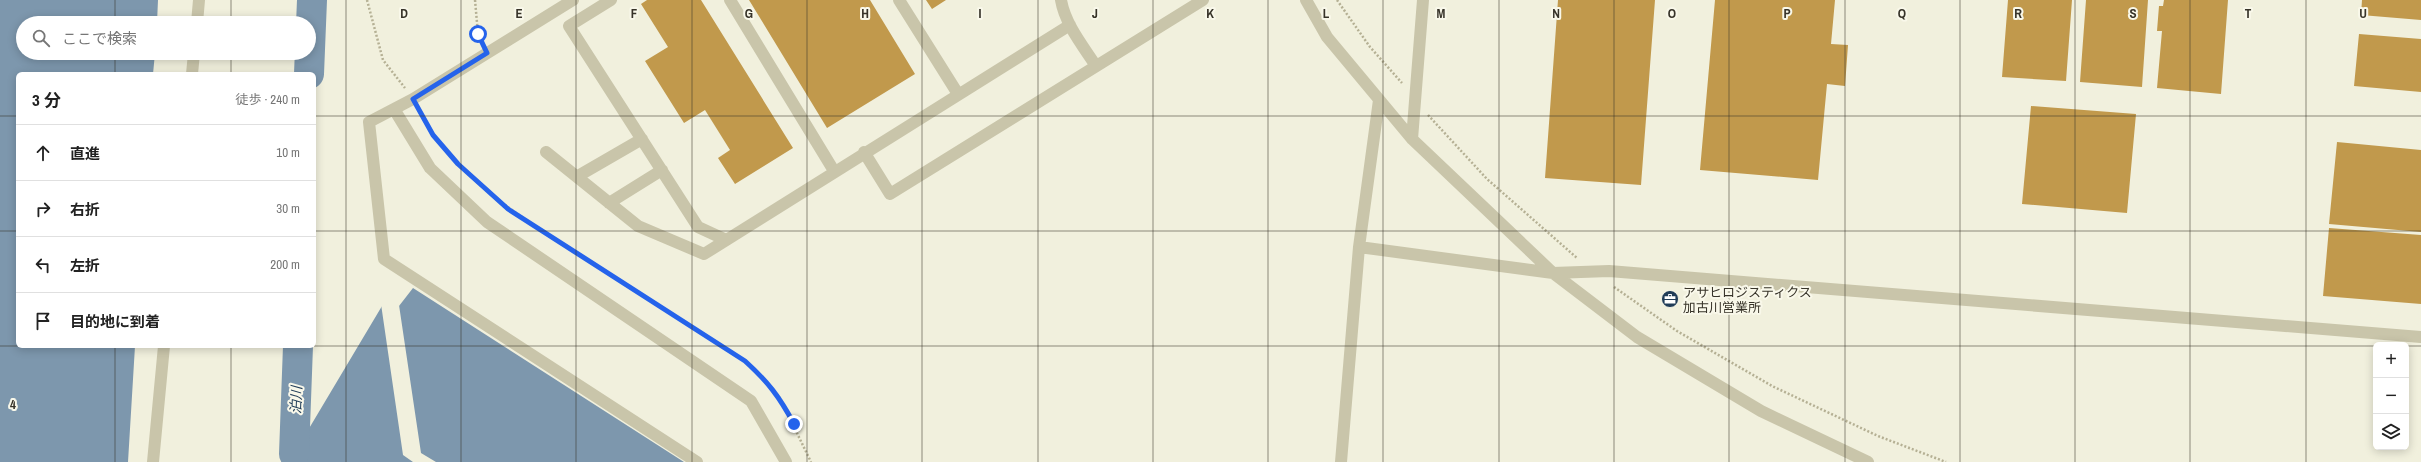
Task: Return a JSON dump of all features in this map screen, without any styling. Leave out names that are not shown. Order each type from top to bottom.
[{"type":"street","points":[[198,16],[199,0]]},
{"type":"street","points":[[573,0],[413,99],[369,122],[384,258],[697,462]]},
{"type":"street","points":[[611,0],[569,26],[698,227],[724,239]]},
{"type":"street","points":[[730,0],[834,171]]},
{"type":"street","points":[[900,0],[958,94]]},
{"type":"street","points":[[1061,0],[1062,10],[1096,66]]},
{"type":"street","points":[[864,152],[890,194],[1203,0]]},
{"type":"street","points":[[1306,0],[1327,37],[1412,139],[1553,273],[1636,337],[1761,411],[1868,462]]},
{"type":"street","points":[[1412,139],[1423,0]]},
{"type":"street","points":[[546,152],[578,176],[638,226],[704,254],[724,239],[1070,25]]},
{"type":"street","points":[[192,72],[193,60]]},
{"type":"street","points":[[1341,462],[1359,247],[1380,100]]},
{"type":"street","points":[[394,109],[430,168],[487,222],[751,401],[786,462]]},
{"type":"street","points":[[578,176],[642,139]]},
{"type":"street","points":[[609,203],[662,170]]},
{"type":"street","points":[[1359,247],[1553,273],[1609,271],[2421,337]]},
{"type":"street","points":[[152,462],[164,348]]},
{"type":"path","points":[[367,0],[383,60],[413,99],[433,135],[458,164],[508,209],[745,361],[765,380],[780,398],[812,462]]},
{"type":"path","points":[[475,0],[478,34],[487,53]]},
{"type":"water","points":[[0,0],[158,0],[157,16],[16,16],[16,60],[154,60],[153,72],[16,72],[16,348],[135,348],[128,462],[0,462]]},
{"type":"water","points":[[413,288],[684,462],[289,462],[382,306],[399,306]]},
{"type":"pier","points":[[381,304],[399,305],[421,453],[436,462],[413,462],[403,455]]},
{"type":"building","points":[[647,0],[701,0],[793,148],[735,184],[718,158],[730,150],[705,110],[684,123],[645,61],[668,47],[641,4]]},
{"type":"building","points":[[749,0],[870,0],[915,74],[827,128]]},
{"type":"building","points":[[926,0],[946,0],[932,9]]},
{"type":"building","points":[[1558,0],[1655,0],[1641,185],[1545,178]]},
{"type":"building","points":[[1715,0],[1835,0],[1831,44],[1848,45],[1845,86],[1827,84],[1818,180],[1700,170]]},
{"type":"building","points":[[2008,0],[2072,0],[2066,81],[2002,77]]},
{"type":"building","points":[[2086,0],[2148,0],[2142,87],[2080,82]]},
{"type":"building","points":[[2164,0],[2228,0],[2221,94],[2157,88],[2162,31],[2157,31],[2159,6],[2163,6]]},
{"type":"building","points":[[2362,0],[2421,0],[2421,20],[2361,15]]},
{"type":"building","points":[[2359,34],[2421,39],[2421,92],[2354,86]]},
{"type":"building","points":[[2031,106],[2136,114],[2127,213],[2022,204]]},
{"type":"building","points":[[2337,142],[2421,150],[2421,232],[2329,224]]},
{"type":"building","points":[[2329,228],[2421,235],[2421,304],[2323,296]]},
{"type":"waterway","name":"泊川","points":[[311,16],[312,0]]},
{"type":"waterway","name":"泊川","points":[[309,72],[310,60]]},
{"type":"waterway","name":"泊川","points":[[294,454],[298,348]]},
{"type":"place","name":"アサヒロジスティクス 加古川営業所","points":[[1670,299]]},
{"type":"route","points":[[478,34],[487,53],[413,99],[433,135],[458,164],[508,209],[745,361],[765,380],[780,398],[794,424]]}]
